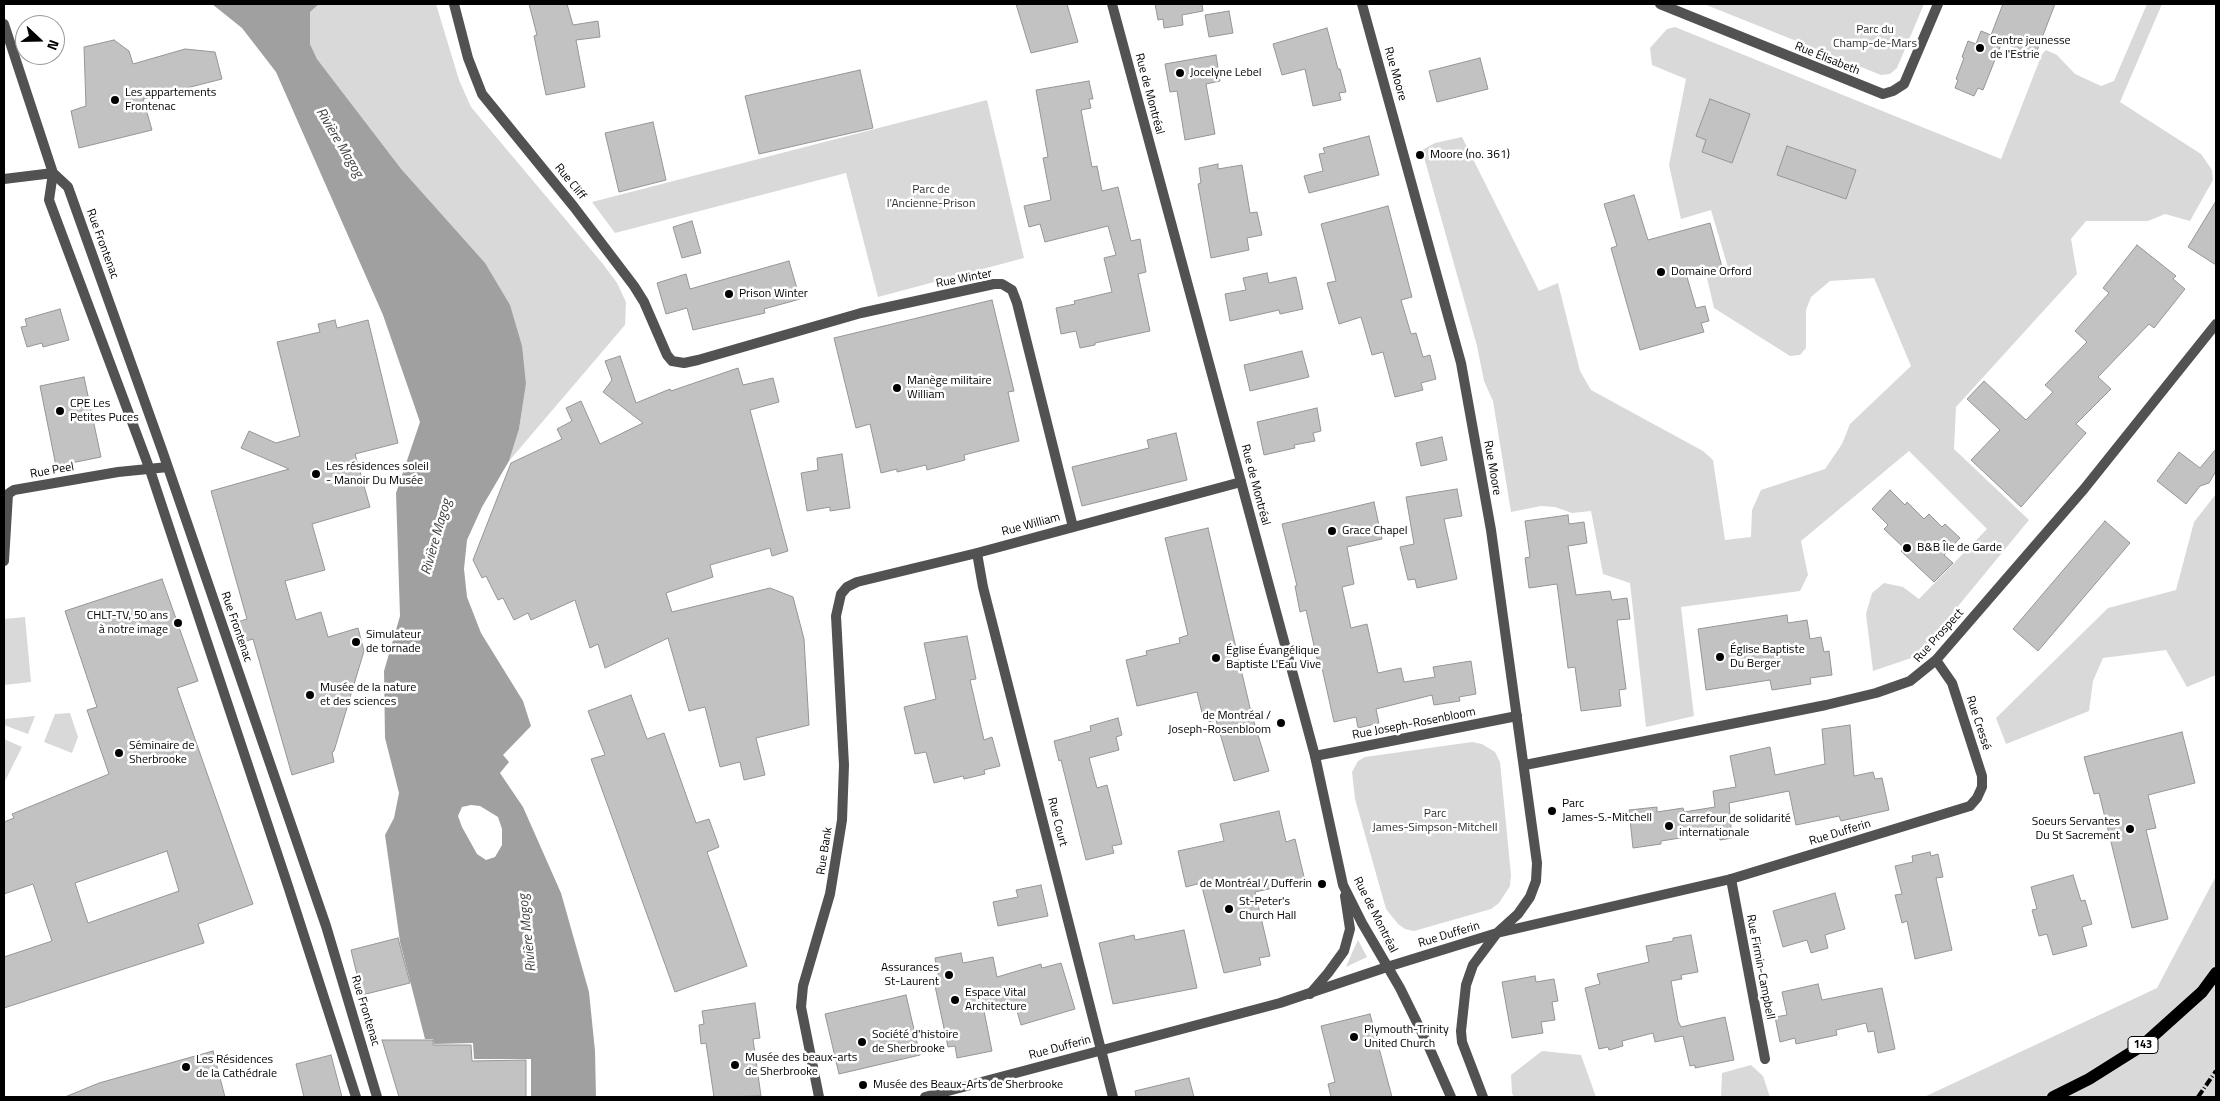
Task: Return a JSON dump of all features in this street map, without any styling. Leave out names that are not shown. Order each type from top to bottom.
[{"type":"main road","name":"143","points":[[2053,1097],[2089,1079],[2143,1045],[2202,992],[2216,973]]},
{"type":"street","name":"Rue Cliff","points":[[454,4],[468,58],[482,94],[574,207],[634,286],[644,302],[667,355],[672,361],[684,362]]},
{"type":"street","name":"Rue de Montréal","points":[[1112,4],[1315,756],[1344,885],[1362,923],[1400,988],[1451,1097]]},
{"type":"street","name":"Rue Moore","points":[[1362,4],[1461,363],[1491,530],[1525,765],[1537,863],[1536,881],[1530,897],[1518,914],[1496,933]]},
{"type":"street","name":"Rue Élisabeth","points":[[1660,4],[1884,94],[1904,84],[1938,4]]},
{"type":"street","name":"Rue Frontenac","points":[[4,24],[53,173],[49,200],[150,470],[356,1097]]},
{"type":"street","name":"Rue Frontenac","points":[[53,173],[68,187],[168,467],[326,926],[377,1097]]},
{"type":"street","points":[[4,178],[53,173]]},
{"type":"street","name":"Rue Winter","points":[[684,362],[861,313],[1002,284],[1012,290],[1015,295],[1073,527]]},
{"type":"street","name":"Rue Prospect","points":[[1525,765],[1777,715],[1876,693],[1910,681],[1936,660],[2084,489],[2216,324]]},
{"type":"street","name":"Rue Peel","points":[[4,561],[8,494],[14,490],[118,472],[168,467]]},
{"type":"street","name":"Rue William","points":[[837,604],[841,594],[857,582],[977,553],[1241,482]]},
{"type":"street","name":"Rue Court","points":[[977,553],[983,587],[1113,1097]]},
{"type":"street","name":"Rue Bank","points":[[819,1097],[801,1007],[803,986],[830,894],[842,820],[844,765],[836,616],[837,604]]},
{"type":"street","name":"Rue Cressé","points":[[1936,660],[1952,683],[1982,776],[1982,787],[1978,798]]},
{"type":"street","name":"Rue Joseph-Rosenbloom","points":[[1315,756],[1517,716]]},
{"type":"street","name":"Rue Dufferin","points":[[925,1097],[1310,994],[1387,967],[1496,933],[1731,879],[1958,811],[1970,806],[1978,798]]},
{"type":"street","name":"Rue Firmin-Campbell","points":[[1731,879],[1765,1059]]},
{"type":"street","points":[[1310,994],[1344,951],[1350,929],[1344,885]]},
{"type":"street","points":[[1483,1097],[1462,1042],[1461,1031],[1466,985],[1473,965],[1496,933]]},
{"type":"green space","points":[[319,4],[436,4],[459,80],[471,107],[603,264],[617,283],[626,302],[625,325],[509,461],[519,429],[526,384],[402,170],[317,59],[310,44],[310,12]]},
{"type":"green space","name":"Parc du Champ-de-Mars","points":[[1704,4],[1924,4],[1897,68],[1890,74],[1881,75]]},
{"type":"green space","points":[[2147,4],[2162,4],[2120,102],[2201,154],[2212,170],[2213,180],[2190,221],[2165,214],[2148,221],[2086,221],[2071,239],[2077,274],[1956,407],[1954,449],[2029,520],[1917,656],[1873,671],[1866,614],[1872,593],[1884,583],[1903,587],[1919,599],[1987,529],[1909,451],[1801,541],[1808,575],[1800,591],[1681,607],[1694,716],[1646,727],[1630,583],[1603,574],[1591,511],[1572,513],[1555,507],[1541,506],[1511,512],[1493,401],[1484,381],[1477,346],[1422,150],[1435,143],[1462,137],[1539,291],[1558,283],[1580,371],[1591,390],[1703,451],[1713,460],[1725,540],[1751,537],[1752,510],[1761,490],[1825,469],[1842,444],[1850,424],[1911,366],[1874,278],[1830,281],[1811,297],[1806,310],[1806,348],[1800,355],[1790,356],[1714,308],[1707,278],[1729,271],[1711,210],[1681,219],[1669,165],[1686,79],[1652,65],[1650,48],[1667,29],[1675,27],[2001,159],[2042,54],[2046,50],[2057,55],[2075,74],[2101,86],[2114,81]]},
{"type":"green space","name":"Parc de l'Ancienne-Prison","points":[[987,100],[1024,258],[878,297],[846,173],[615,233],[592,202]]},
{"type":"green space","points":[[2216,494],[2216,675],[2187,687],[2166,650],[2103,658],[2093,681],[2089,711],[2006,744],[1996,718],[2108,608],[2176,590],[2194,522]]},
{"type":"green space","points":[[25,617],[31,682],[4,685],[4,619]]},
{"type":"green space","points":[[70,713],[78,737],[72,753],[44,742],[55,714]]},
{"type":"green space","points":[[35,716],[28,734],[4,725],[4,719]]},
{"type":"green space","points":[[4,739],[22,747],[4,783]]},
{"type":"green space","name":"Parc James-Simpson-Mitchell","points":[[1472,742],[1482,744],[1495,752],[1500,762],[1511,875],[1510,886],[1499,903],[1491,909],[1414,931],[1405,929],[1398,924],[1386,909],[1355,799],[1352,772],[1358,761],[1365,757]]},
{"type":"green space","points":[[2216,876],[2216,1097],[1924,1097],[2157,988]]},
{"type":"green space","points":[[1358,940],[1367,957],[1346,967],[1352,953]]},
{"type":"green space","points":[[1542,1051],[1581,1055],[1596,1097],[1514,1097],[1511,1075]]},
{"type":"green space","points":[[1751,1065],[1763,1076],[1770,1097],[1721,1097],[1722,1073]]},
{"type":"water","name":"Rivière Magog","points":[[212,4],[319,4],[310,12],[310,44],[317,59],[402,170],[485,263],[510,305],[522,346],[526,384],[519,429],[509,461],[482,507],[467,540],[464,569],[467,597],[481,633],[523,701],[531,726],[503,755],[509,762],[500,773],[523,807],[561,893],[589,992],[595,1051],[596,1097],[531,1097],[531,1059],[474,1059],[473,1043],[434,1044],[433,1039],[425,1039],[400,942],[385,835],[394,818],[399,793],[385,738],[384,671],[400,616],[396,493],[420,422],[383,315],[276,72],[242,28]],"holes":[[[480,806],[498,817],[502,829],[502,845],[495,857],[486,860],[477,854],[458,816],[462,807]]]},
{"type":"building","points":[[529,4],[567,4],[573,25],[598,21],[600,37],[576,40],[585,87],[546,95],[534,36],[537,35]]},
{"type":"building","points":[[1016,4],[1067,4],[1078,42],[1031,53]]},
{"type":"building","points":[[1155,4],[1202,4],[1203,11],[1182,15],[1183,25],[1164,28],[1163,19],[1158,20]]},
{"type":"building","name":"Centre jeunesse de l'Estrie","points":[[2003,4],[2055,4],[2035,56],[2002,42],[1983,90],[1978,88],[1974,96],[1955,88],[1958,80],[1956,79],[1964,58],[1962,57],[1968,41],[1976,44],[1981,31],[1991,35]]},
{"type":"building","points":[[1229,11],[1233,33],[1209,37],[1205,15]]},
{"type":"building","points":[[1327,28],[1346,92],[1339,93],[1341,100],[1313,106],[1305,69],[1282,75],[1273,44]]},
{"type":"building","name":"Les appartements Frontenac","points":[[114,40],[129,51],[133,64],[185,49],[215,52],[222,79],[143,99],[152,130],[79,148],[71,111],[86,106],[84,47]]},
{"type":"building","points":[[1216,55],[1220,81],[1206,84],[1215,134],[1185,140],[1177,91],[1170,92],[1165,64]]},
{"type":"building","points":[[1480,58],[1488,89],[1437,102],[1429,71]]},
{"type":"building","points":[[860,70],[873,128],[759,154],[745,96]]},
{"type":"building","points":[[1089,81],[1093,99],[1089,99],[1091,108],[1081,110],[1092,167],[1097,166],[1102,191],[1118,187],[1131,241],[1140,239],[1146,272],[1138,274],[1150,331],[1080,348],[1076,331],[1061,334],[1056,308],[1075,304],[1074,301],[1112,292],[1104,258],[1116,255],[1108,226],[1045,242],[1040,224],[1029,227],[1024,206],[1051,200],[1043,158],[1048,157],[1036,90]]},
{"type":"building","points":[[1710,99],[1750,114],[1732,163],[1702,152],[1706,140],[1696,136]]},
{"type":"building","points":[[653,122],[666,180],[619,192],[605,133]]},
{"type":"building","points":[[1369,136],[1379,175],[1309,193],[1304,176],[1323,171],[1319,154],[1325,153],[1323,148]]},
{"type":"building","points":[[1787,146],[1856,170],[1846,199],[1777,175]]},
{"type":"building","points":[[1218,164],[1218,169],[1242,165],[1250,213],[1257,212],[1262,235],[1247,238],[1249,250],[1211,258],[1198,184],[1201,183],[1199,168]]},
{"type":"building","name":"Domaine Orford","points":[[1634,195],[1648,240],[1710,223],[1722,267],[1687,277],[1696,308],[1705,306],[1709,321],[1701,323],[1704,332],[1640,350],[1611,248],[1617,246],[1604,204]]},
{"type":"building","points":[[2216,201],[2216,265],[2188,247]]},
{"type":"building","points":[[1388,206],[1412,297],[1401,300],[1411,334],[1416,333],[1423,357],[1430,355],[1436,379],[1421,383],[1423,390],[1395,397],[1383,352],[1372,355],[1361,317],[1339,324],[1327,283],[1336,281],[1321,224]]},
{"type":"building","points":[[692,221],[701,253],[682,258],[673,227]]},
{"type":"building","points":[[2137,245],[2176,276],[2173,279],[2185,289],[2154,328],[2149,324],[2098,377],[2111,389],[2076,424],[2086,433],[2021,507],[1971,460],[2000,430],[1967,399],[1984,381],[2026,420],[2053,392],[2045,385],[2087,342],[2075,331],[2109,293],[2103,288]]},
{"type":"building","name":"Prison Winter","points":[[789,261],[800,299],[764,309],[765,313],[693,330],[687,308],[666,314],[657,283],[686,274],[690,289]]},
{"type":"building","points":[[1267,273],[1269,283],[1296,277],[1303,309],[1280,314],[1279,310],[1230,321],[1225,294],[1246,290],[1243,278]]},
{"type":"building","name":"Manège militaire William","points":[[992,300],[1014,391],[1008,392],[1019,441],[964,455],[965,460],[927,470],[926,465],[897,472],[897,469],[881,473],[870,424],[856,428],[834,338]]},
{"type":"building","points":[[60,309],[69,340],[43,347],[42,343],[27,347],[21,327],[27,326],[25,319]]},
{"type":"building","name":"Les résidences soleil - Manoir Du Musée","points":[[335,320],[337,328],[368,320],[398,443],[355,454],[370,507],[312,524],[325,570],[285,581],[296,620],[321,612],[328,637],[358,628],[364,651],[334,751],[332,752],[334,762],[292,775],[253,639],[243,642],[237,622],[247,619],[211,491],[289,469],[241,448],[249,431],[276,443],[300,436],[277,342],[320,332],[318,324]]},
{"type":"building","points":[[1302,351],[1309,377],[1250,391],[1244,365]]},
{"type":"building","points":[[620,356],[636,403],[670,389],[671,391],[738,368],[743,385],[773,378],[779,402],[750,410],[788,551],[772,556],[770,548],[710,565],[713,577],[666,593],[672,612],[770,588],[793,597],[804,639],[809,725],[756,738],[765,775],[744,780],[740,762],[720,767],[705,707],[689,711],[668,638],[605,668],[598,644],[590,648],[575,600],[531,620],[528,613],[514,620],[503,598],[498,600],[486,576],[482,578],[473,560],[511,463],[562,439],[557,429],[572,421],[566,408],[581,401],[600,444],[643,423],[603,392],[612,380],[605,361]]},
{"type":"building","points":[[84,377],[101,457],[56,466],[40,386]]},
{"type":"building","points":[[1317,408],[1321,431],[1313,433],[1315,441],[1294,445],[1295,448],[1264,455],[1257,422]]},
{"type":"building","points":[[1176,433],[1187,480],[1082,506],[1072,467],[1149,448],[1147,440]]},
{"type":"building","points":[[1442,437],[1447,460],[1421,466],[1416,443]]},
{"type":"building","points":[[2216,449],[2216,471],[2209,483],[2200,486],[2186,504],[2157,481],[2179,452],[2200,468]]},
{"type":"building","points":[[842,454],[850,508],[830,511],[830,507],[807,511],[801,473],[818,470],[817,458]]},
{"type":"building","points":[[1457,489],[1462,516],[1444,519],[1457,579],[1417,588],[1415,579],[1408,580],[1400,547],[1414,544],[1406,497]]},
{"type":"building","points":[[1890,490],[1905,505],[1907,502],[1924,519],[1929,514],[1942,527],[1945,524],[1960,538],[1944,555],[1953,563],[1934,582],[1901,551],[1904,548],[1884,529],[1888,525],[1872,509]]},
{"type":"building","points":[[1374,502],[1382,539],[1347,547],[1354,584],[1342,587],[1351,628],[1367,624],[1378,673],[1401,668],[1404,682],[1435,677],[1433,667],[1471,661],[1476,694],[1459,697],[1460,701],[1434,705],[1432,695],[1376,709],[1379,723],[1358,728],[1356,717],[1334,722],[1320,659],[1317,659],[1306,610],[1300,612],[1295,586],[1297,586],[1282,524]]},
{"type":"building","points":[[1568,515],[1569,524],[1584,522],[1587,543],[1568,546],[1576,595],[1610,591],[1612,600],[1627,598],[1630,619],[1617,620],[1626,689],[1619,690],[1621,706],[1581,711],[1575,667],[1568,668],[1557,584],[1529,588],[1525,558],[1530,557],[1525,521]]},
{"type":"building","points":[[2105,521],[2130,543],[2038,651],[2013,629]]},
{"type":"building","points":[[1208,528],[1251,712],[1269,771],[1234,781],[1216,720],[1209,722],[1208,716],[1203,717],[1197,692],[1137,706],[1126,660],[1147,655],[1146,651],[1180,643],[1179,638],[1188,635],[1165,538]]},
{"type":"building","points":[[162,579],[198,681],[177,688],[253,904],[198,924],[204,943],[4,1008],[4,957],[52,941],[33,884],[4,894],[4,822],[14,818],[12,814],[109,774],[87,710],[97,707],[65,611]],"holes":[[[167,851],[179,891],[88,923],[75,883]]]},
{"type":"building","points":[[1787,615],[1788,623],[1807,620],[1810,639],[1821,637],[1824,652],[1829,651],[1832,675],[1810,678],[1811,684],[1772,690],[1770,680],[1706,690],[1698,629]]},
{"type":"building","points":[[967,636],[976,679],[970,680],[984,740],[992,737],[1000,766],[984,770],[985,774],[964,779],[963,776],[934,783],[926,752],[915,754],[904,707],[936,699],[924,643]]},
{"type":"building","points":[[631,695],[647,739],[664,733],[696,823],[709,819],[719,847],[707,852],[747,966],[675,992],[591,759],[605,755],[588,711]]},
{"type":"building","points":[[1118,718],[1122,735],[1116,737],[1119,750],[1089,758],[1097,788],[1107,785],[1122,844],[1112,846],[1114,853],[1086,860],[1061,760],[1059,761],[1054,741],[1091,731],[1090,726]]},
{"type":"building","points":[[1850,725],[1854,776],[1873,772],[1875,779],[1882,778],[1889,810],[1841,821],[1839,816],[1796,825],[1789,791],[1729,803],[1732,838],[1720,840],[1719,832],[1661,841],[1661,844],[1633,848],[1629,810],[1657,807],[1657,812],[1683,808],[1684,812],[1715,807],[1713,791],[1736,787],[1730,756],[1770,747],[1775,775],[1825,764],[1822,729]]},
{"type":"building","name":"Soeurs Servantes Du St Sacrement","points":[[2182,732],[2195,783],[2148,795],[2156,828],[2146,830],[2168,919],[2132,928],[2099,793],[2094,794],[2084,757]]},
{"type":"building","name":"St-Peter's Church Hall","points":[[1279,811],[1286,842],[1295,839],[1305,881],[1255,892],[1270,956],[1259,958],[1261,965],[1224,973],[1201,883],[1186,887],[1178,851],[1224,841],[1220,824]]},
{"type":"building","points":[[1930,852],[1931,856],[1938,854],[1943,877],[1936,878],[1952,950],[1915,959],[1907,921],[1902,923],[1895,895],[1902,894],[1895,866],[1913,862],[1912,856]]},
{"type":"building","points":[[2073,875],[2081,901],[2085,900],[2092,924],[2082,927],[2087,946],[2053,955],[2047,934],[2039,936],[2032,910],[2037,909],[2031,887]]},
{"type":"building","points":[[1041,885],[1048,916],[998,926],[993,902],[1018,897],[1016,890]]},
{"type":"building","points":[[1835,893],[1845,929],[1825,935],[1828,948],[1811,953],[1807,940],[1783,947],[1773,911]]},
{"type":"building","points":[[1184,930],[1197,988],[1113,1004],[1099,943],[1134,935],[1135,940]]},
{"type":"building","points":[[1691,935],[1698,972],[1681,975],[1682,979],[1671,981],[1678,1021],[1681,1027],[1725,1017],[1734,1060],[1695,1068],[1695,1065],[1690,1066],[1683,1036],[1655,1042],[1653,1033],[1622,1041],[1623,1046],[1609,1050],[1608,1047],[1599,1049],[1585,988],[1600,984],[1597,974],[1649,962],[1646,946],[1673,941],[1673,938]]},
{"type":"building","points":[[398,938],[410,983],[362,995],[351,950]]},
{"type":"building","points":[[961,953],[963,963],[993,957],[997,977],[1041,964],[1042,968],[1061,963],[1075,1009],[1021,1025],[1015,1004],[984,1011],[992,1051],[957,1058],[955,1046],[948,1047],[935,986],[940,985],[935,958]]},
{"type":"building","points":[[1535,976],[1536,982],[1554,979],[1558,1001],[1552,1002],[1555,1020],[1541,1022],[1543,1033],[1512,1038],[1502,982]]},
{"type":"building","points":[[1818,984],[1822,1000],[1882,988],[1895,1049],[1878,1053],[1874,1031],[1868,1032],[1866,1023],[1836,1030],[1837,1035],[1796,1044],[1795,1038],[1780,1042],[1775,1017],[1787,1015],[1782,992]]},
{"type":"building","points":[[906,995],[920,1055],[839,1074],[825,1014]]},
{"type":"building","points":[[755,1003],[760,1038],[753,1039],[761,1096],[714,1097],[706,1043],[701,1044],[699,1025],[704,1024],[702,1011]]},
{"type":"building","points":[[1370,1014],[1392,1097],[1331,1097],[1328,1084],[1335,1082],[1321,1026]]},
{"type":"building","points":[[382,1040],[433,1040],[433,1045],[471,1045],[472,1061],[526,1060],[526,1097],[399,1097]]},
{"type":"building","name":"Les Résidences de la Cathédrale","points":[[213,1051],[225,1097],[65,1097],[99,1083]]},
{"type":"building","points":[[331,1055],[342,1097],[304,1097],[296,1064]]},
{"type":"building","points":[[1189,1078],[1194,1097],[1136,1097],[1135,1091]]},
{"type":"railway","points":[[2198,1097],[2216,1071]]},
{"type":"place","name":"Centre jeunesse de l'Estrie","points":[[1980,48]]},
{"type":"place","name":"Jocelyne Lebel","points":[[1180,73]]},
{"type":"place","name":"Les appartements Frontenac","points":[[115,100]]},
{"type":"place","name":"Moore (no. 361)","points":[[1420,155]]},
{"type":"place","name":"Domaine Orford","points":[[1661,272]]},
{"type":"place","name":"Prison Winter","points":[[729,294]]},
{"type":"place","name":"Manège militaire William","points":[[897,388]]},
{"type":"place","name":"CPE Les Petites Puces","points":[[60,411]]},
{"type":"place","name":"Les résidences soleil - Manoir Du Musée","points":[[316,474]]},
{"type":"place","name":"Grace Chapel","points":[[1332,531]]},
{"type":"place","name":"B&B Île de Garde","points":[[1907,548]]},
{"type":"place","name":"CHLT-TV, 50 ans à notre image","points":[[178,623]]},
{"type":"place","name":"Simulateur de tornade","points":[[356,642]]},
{"type":"place","name":"Église Baptiste Du Berger","points":[[1720,657]]},
{"type":"place","name":"Église Évangélique Baptiste L'Eau Vive","points":[[1216,658]]},
{"type":"place","name":"Musée de la nature et des sciences","points":[[310,695]]},
{"type":"place","name":"de Montréal / Joseph-Rosenbloom","points":[[1281,723]]},
{"type":"place","name":"Séminaire de Sherbrooke","points":[[119,753]]},
{"type":"place","name":"Parc James-S.-Mitchell","points":[[1552,811]]},
{"type":"place","name":"Carrefour de solidarité internationale","points":[[1669,826]]},
{"type":"place","name":"Soeurs Servantes Du St Sacrement","points":[[2130,829]]},
{"type":"place","name":"de Montréal / Dufferin","points":[[1322,884]]},
{"type":"place","name":"St-Peter's Church Hall","points":[[1229,909]]},
{"type":"place","name":"Assurances St-Laurent","points":[[949,975]]},
{"type":"place","name":"Espace Vital Architecture","points":[[955,1000]]},
{"type":"place","name":"Plymouth-Trinity United Church","points":[[1354,1037]]},
{"type":"place","name":"Société d'histoire de Sherbrooke","points":[[862,1042]]},
{"type":"place","name":"Musée des beaux-arts de Sherbrooke","points":[[735,1065]]},
{"type":"place","name":"Les Résidences de la Cathédrale","points":[[186,1067]]},
{"type":"place","name":"Musée des Beaux-Arts de Sherbrooke","points":[[863,1085]]}]
